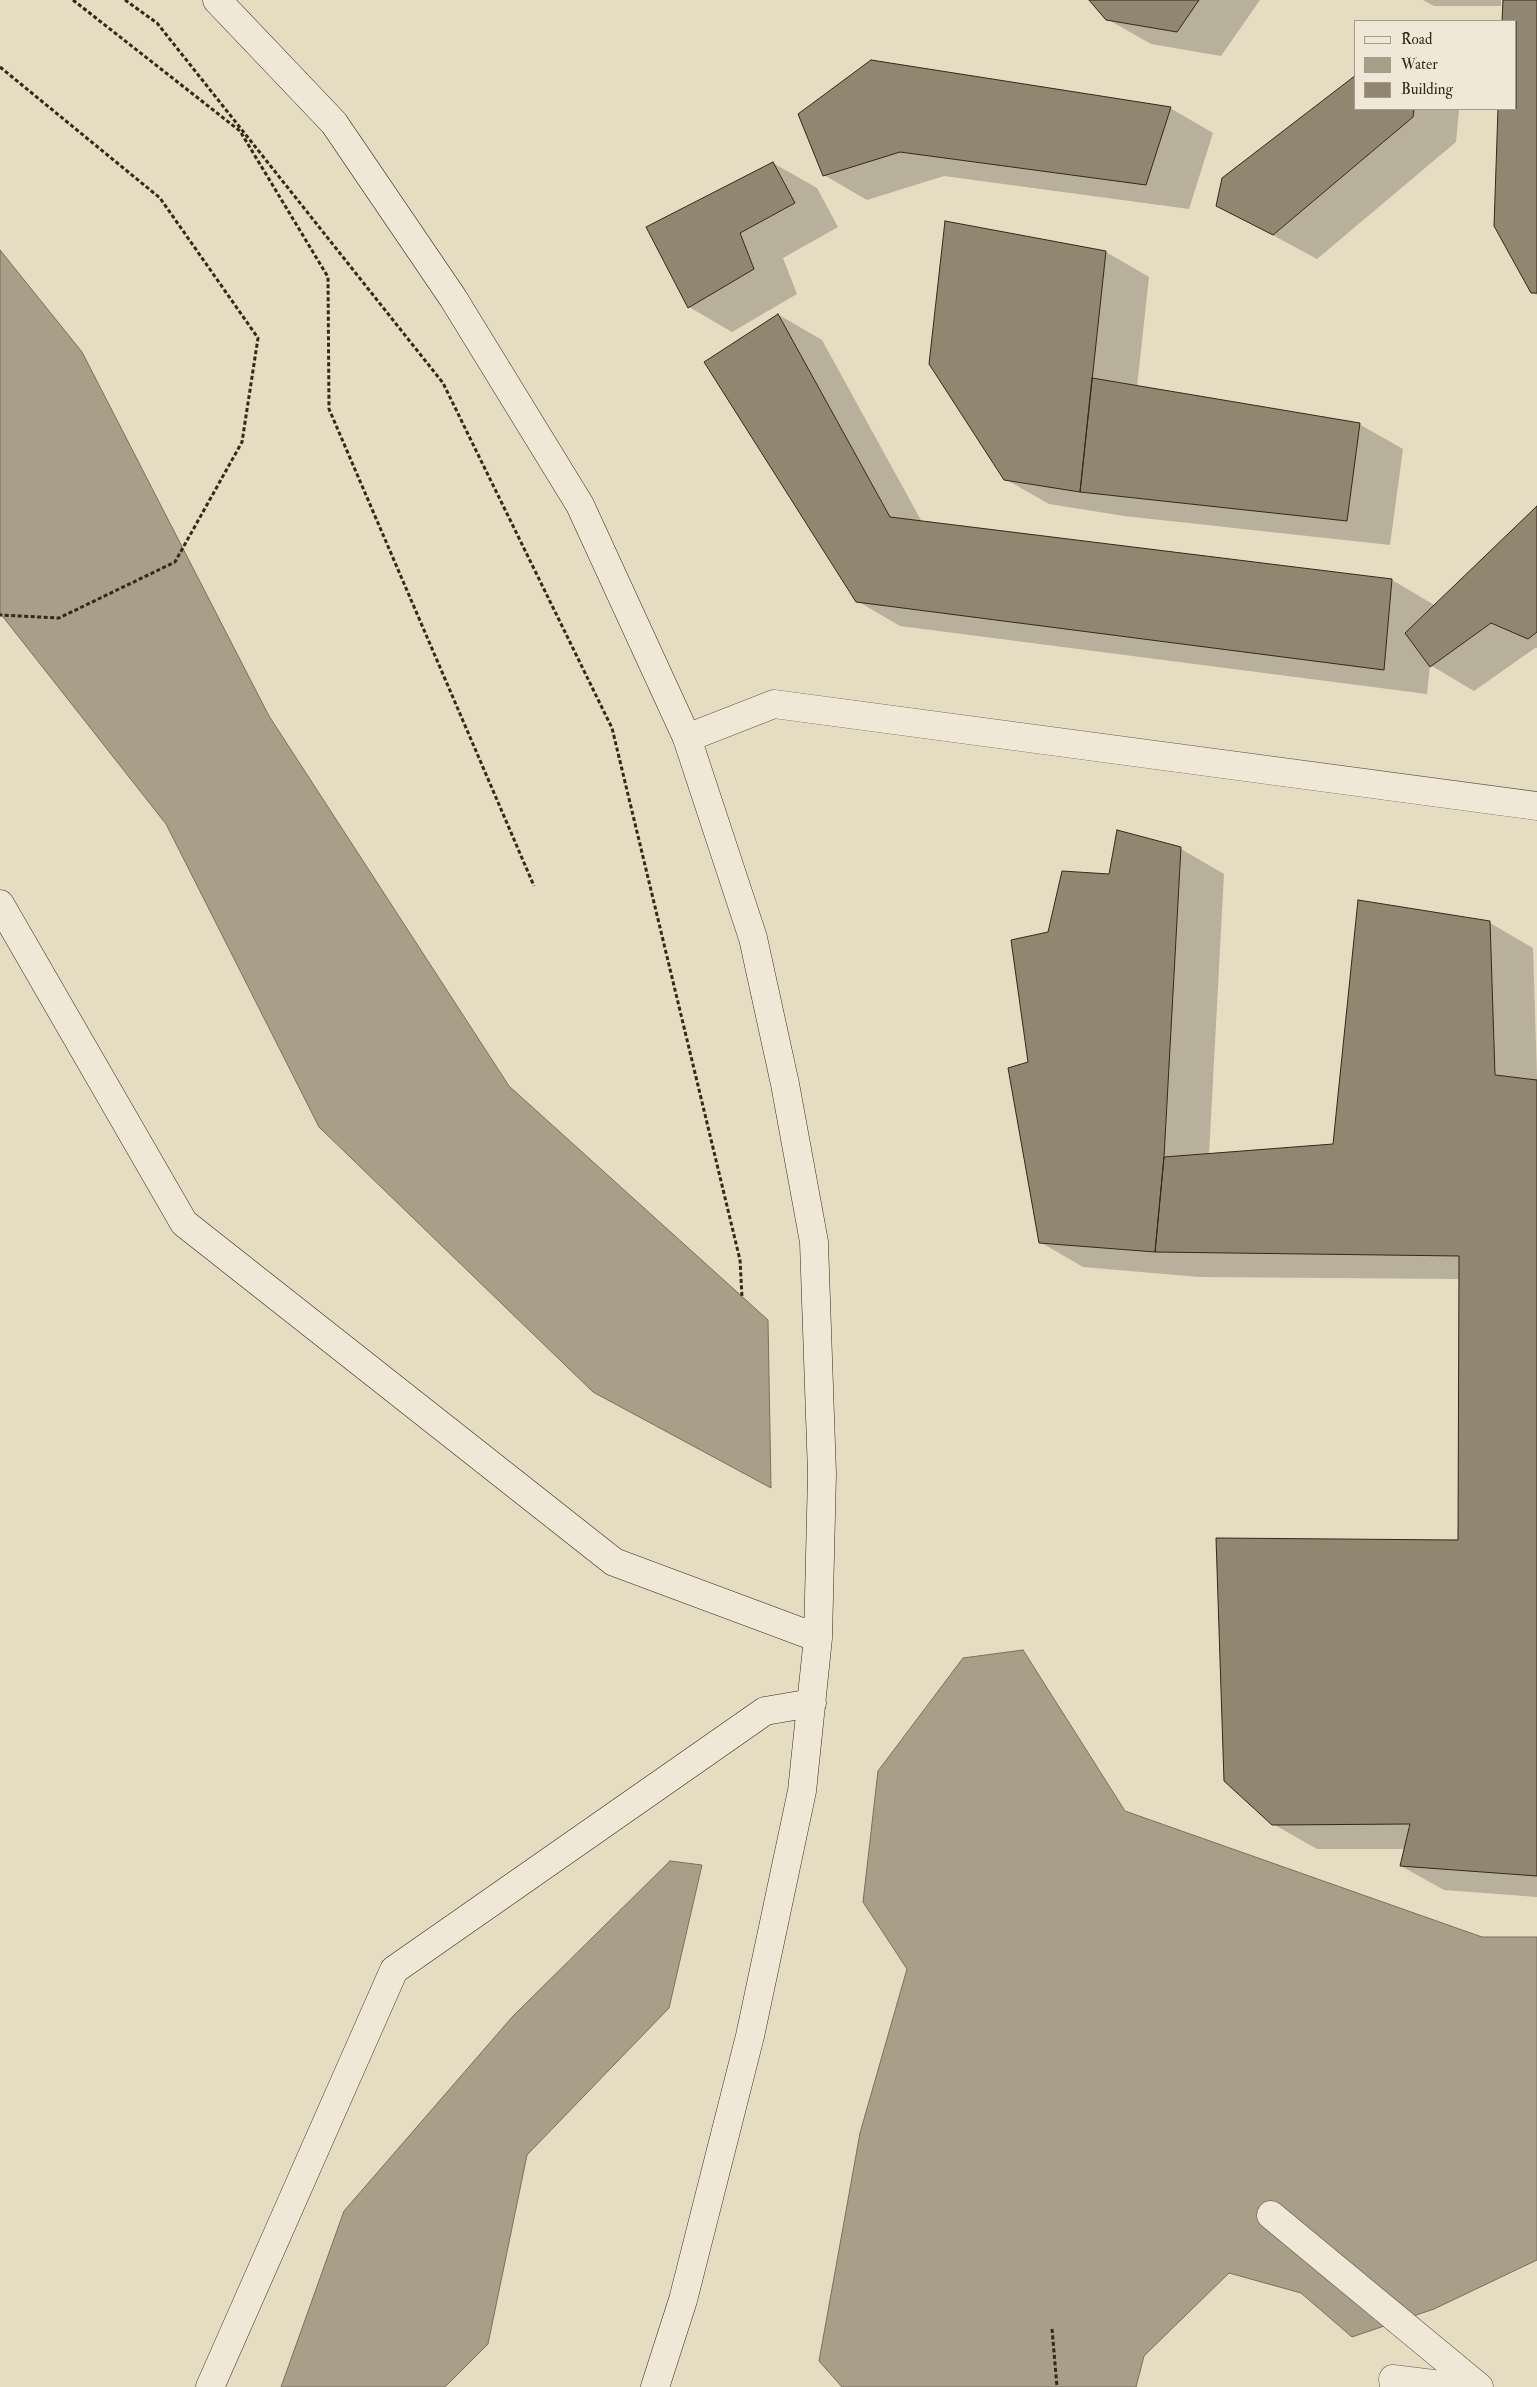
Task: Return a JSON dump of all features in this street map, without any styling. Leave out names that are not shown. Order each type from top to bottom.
[{"type":"street","points":[[217,0],[334,124],[454,298],[580,505],[687,738],[753,938],[785,1084],[814,1242],[822,1474],[818,1638],[802,1792],[750,2036],[683,2300],[655,2387]]},
{"type":"street","points":[[687,738],[774,704],[1537,806]]},
{"type":"street","points":[[0,904],[184,1223],[614,1562],[818,1638]]},
{"type":"street","points":[[210,2387],[394,1970],[766,1711],[812,1703]]},
{"type":"street","points":[[1271,2215],[1479,2387]]},
{"type":"street","points":[[1394,2387],[1393,2379],[1457,2387]]},
{"type":"path","points":[[73,0],[240,131],[328,277],[329,409],[534,886]]},
{"type":"path","points":[[124,0],[157,23],[444,383],[612,728],[740,1260],[742,1297]]},
{"type":"path","points":[[0,67],[160,198],[258,338],[242,442],[175,562],[59,618],[0,615]]},
{"type":"path","points":[[1052,2329],[1057,2387]]},
{"type":"water","points":[[0,250],[82,352],[269,716],[509,1086],[768,1320],[771,1488],[593,1392],[319,1127],[166,824],[0,613]]},
{"type":"water","points":[[1023,1650],[1125,1811],[1482,1937],[1537,1937],[1537,2260],[1434,2309],[1352,2337],[1301,2293],[1229,2273],[1144,2356],[1136,2387],[842,2387],[819,2361],[860,2133],[907,1969],[863,1902],[878,1771],[963,1658]]},
{"type":"water","points":[[670,1861],[702,1865],[669,2008],[527,2155],[488,2344],[445,2387],[281,2387],[344,2211],[513,2016]]},
{"type":"building","points":[[1089,0],[1199,0],[1177,32],[1106,20]]},
{"type":"building","points":[[1503,0],[1537,0],[1537,293],[1531,293],[1494,226],[1498,110],[1517,110],[1517,20],[1502,20]]},
{"type":"building","points":[[871,60],[1171,107],[1146,185],[900,152],[823,176],[798,114]]},
{"type":"building","points":[[1354,77],[1354,110],[1414,110],[1413,117],[1273,235],[1216,206],[1222,178]]},
{"type":"building","points":[[773,162],[795,203],[740,233],[754,269],[688,308],[646,227]]},
{"type":"building","points":[[945,221],[1106,251],[1080,492],[1004,480],[929,364]]},
{"type":"building","points":[[778,314],[890,517],[1392,579],[1384,670],[856,602],[704,362]]},
{"type":"building","points":[[1092,378],[1360,423],[1347,521],[1080,492]]},
{"type":"building","points":[[1537,506],[1537,632],[1528,639],[1491,623],[1430,667],[1405,633]]},
{"type":"building","points":[[1117,830],[1181,847],[1164,1157],[1155,1252],[1039,1243],[1008,1068],[1028,1062],[1011,940],[1048,932],[1062,871],[1109,874]]},
{"type":"building","points":[[1358,900],[1490,921],[1495,1075],[1537,1080],[1537,1876],[1400,1866],[1410,1824],[1272,1825],[1224,1781],[1216,1538],[1458,1540],[1459,1256],[1155,1252],[1164,1157],[1333,1144]]}]
